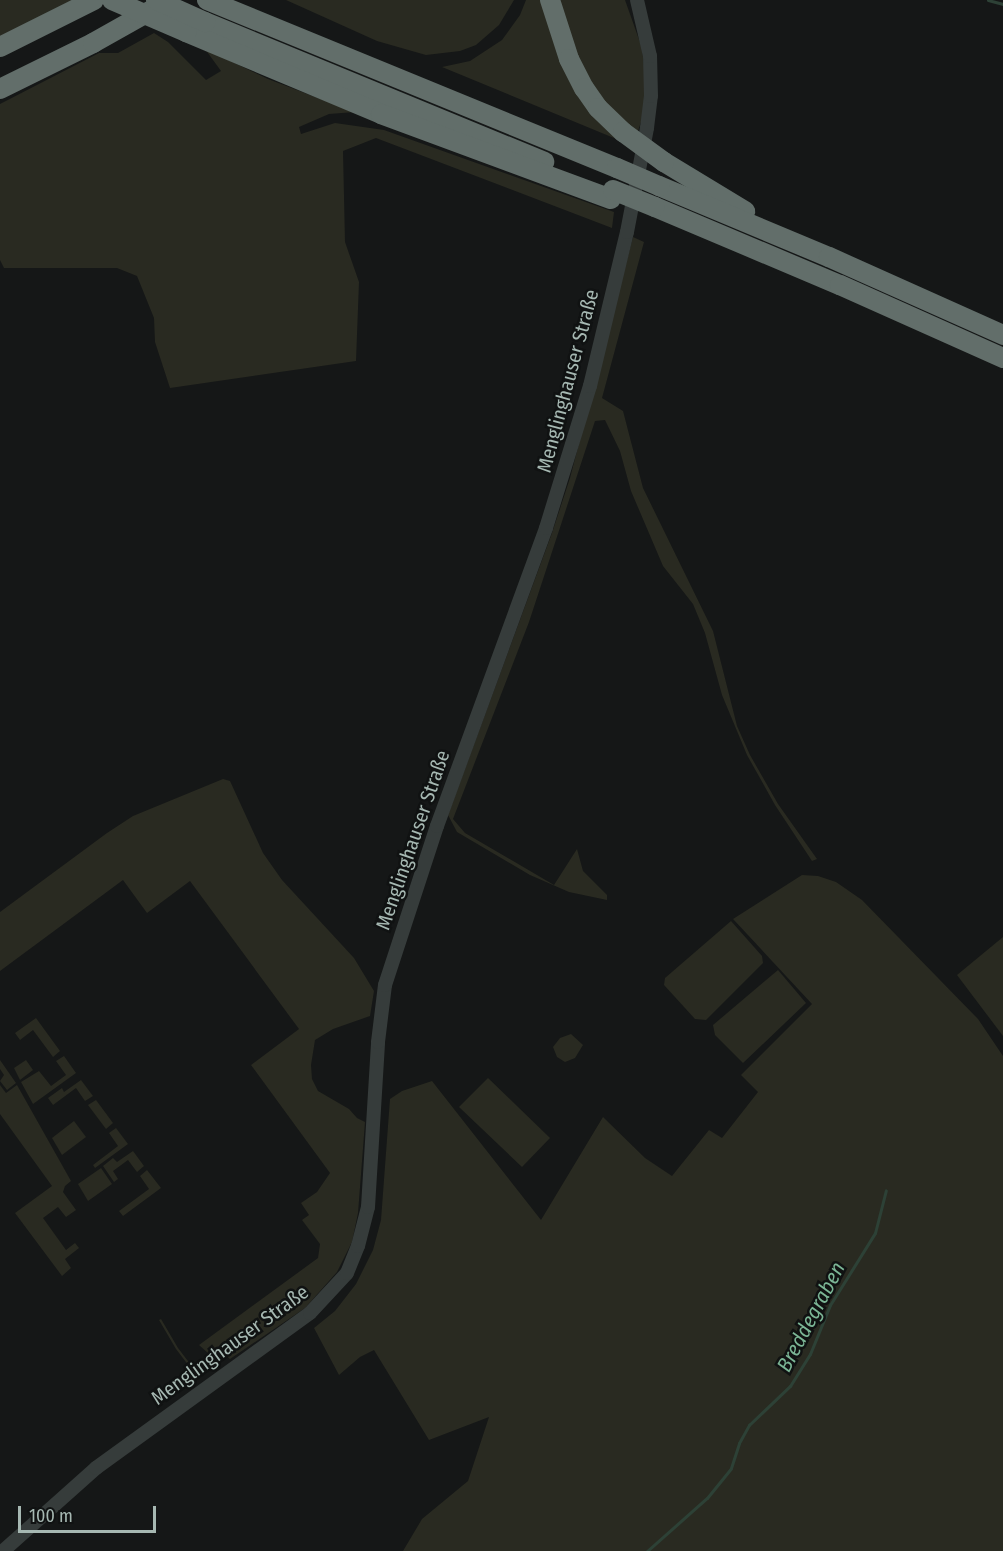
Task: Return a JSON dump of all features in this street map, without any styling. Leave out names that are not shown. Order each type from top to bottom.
[{"type":"highway","points":[[0,47],[94,0]]},
{"type":"highway","points":[[112,0],[381,114],[659,209],[1003,358]]},
{"type":"highway","points":[[156,0],[612,194]]},
{"type":"highway","points":[[0,88],[93,43],[170,0]]},
{"type":"highway","points":[[207,0],[829,257],[1003,335]]},
{"type":"highway","points":[[550,0],[564,47],[579,79],[598,108],[623,132],[664,162],[733,204],[829,257]]},
{"type":"street","name":"Menglinghauser Straße","points":[[3,1551],[96,1468],[310,1313],[346,1273],[358,1246],[368,1207],[378,1042],[385,985],[437,826],[546,528],[593,375],[625,244],[651,96],[650,56],[637,0]]},
{"type":"shaded area","points":[[0,0],[77,0],[0,39]]},
{"type":"shaded area","points":[[286,0],[514,0],[499,25],[476,45],[460,51],[426,55],[377,41]]},
{"type":"shaded area","points":[[526,0],[543,0],[626,143],[442,67],[470,61],[502,40],[520,15]]},
{"type":"shaded area","points":[[558,0],[625,0],[642,48],[645,74],[644,113],[637,134],[613,115],[574,56]]},
{"type":"shaded area","points":[[154,33],[168,42],[206,80],[221,71],[205,49],[268,79],[355,112],[329,114],[299,127],[301,134],[335,123],[384,130],[614,212],[612,228],[376,138],[343,151],[345,242],[359,282],[356,361],[170,388],[155,342],[154,318],[137,276],[117,268],[4,268],[0,260],[0,104],[99,53],[118,53]]},
{"type":"shaded area","points":[[633,237],[644,242],[602,398],[623,411],[643,488],[713,631],[737,726],[750,755],[778,804],[817,859],[812,861],[775,805],[747,755],[722,695],[705,633],[693,604],[663,566],[631,491],[620,451],[605,420],[595,421],[529,622],[453,819],[465,833],[554,885],[577,849],[583,871],[607,895],[607,900],[569,892],[530,875],[457,832],[448,815],[570,478]]},
{"type":"shaded area","points":[[223,779],[230,781],[263,853],[282,880],[354,958],[374,991],[370,1016],[333,1029],[315,1040],[311,1065],[312,1079],[318,1091],[349,1109],[357,1118],[365,1122],[358,1213],[352,1242],[337,1272],[305,1308],[230,1359],[227,1357],[219,1363],[199,1345],[318,1258],[320,1244],[302,1220],[309,1215],[301,1203],[317,1192],[330,1173],[251,1065],[299,1029],[190,881],[147,913],[123,880],[0,971],[0,912],[133,816]]},
{"type":"shaded area","points":[[802,875],[818,876],[836,882],[862,900],[978,1019],[1003,1056],[1003,1551],[403,1551],[422,1519],[468,1481],[489,1417],[429,1440],[374,1350],[360,1357],[339,1375],[314,1328],[335,1311],[356,1284],[373,1250],[381,1220],[390,1099],[402,1091],[432,1081],[541,1220],[603,1117],[645,1158],[672,1176],[709,1130],[722,1138],[758,1092],[741,1075],[812,1004],[733,919]]},
{"type":"shaded area","points":[[731,921],[762,956],[763,963],[706,1020],[695,1019],[664,985],[665,978]]},
{"type":"shaded area","points":[[1003,937],[1003,1036],[957,975]]},
{"type":"shaded area","points":[[778,970],[806,1003],[743,1063],[715,1035],[713,1025]]},
{"type":"shaded area","points":[[36,1018],[60,1051],[53,1057],[33,1030],[20,1040],[15,1033]]},
{"type":"shaded area","points":[[571,1034],[583,1045],[575,1058],[565,1062],[557,1057],[553,1047],[560,1038]]},
{"type":"shaded area","points":[[64,1056],[76,1073],[33,1104],[21,1082],[39,1071],[51,1086],[66,1075],[56,1061]]},
{"type":"shaded area","points":[[0,1060],[16,1083],[7,1090],[0,1081],[4,1075],[0,1069]]},
{"type":"shaded area","points":[[26,1060],[33,1070],[20,1080],[14,1068]]},
{"type":"shaded area","points":[[488,1078],[550,1138],[522,1167],[459,1107]]},
{"type":"shaded area","points":[[81,1080],[93,1096],[85,1101],[76,1088],[53,1105],[48,1098],[62,1088],[64,1092]]},
{"type":"shaded area","points":[[0,1085],[6,1093],[17,1085],[71,1181],[65,1186],[63,1192],[76,1210],[66,1217],[58,1207],[43,1218],[66,1250],[75,1243],[79,1248],[65,1259],[71,1268],[62,1276],[15,1213],[52,1186],[0,1114]]},
{"type":"shaded area","points":[[96,1100],[113,1123],[106,1129],[88,1105]]},
{"type":"shaded area","points":[[74,1121],[86,1137],[62,1155],[52,1138]]},
{"type":"shaded area","points":[[116,1128],[128,1144],[95,1168],[93,1165],[118,1146],[109,1133]]},
{"type":"shaded area","points":[[133,1151],[144,1166],[137,1172],[128,1160],[113,1171],[118,1179],[114,1182],[103,1166],[113,1158],[117,1162]]},
{"type":"shaded area","points":[[101,1168],[112,1184],[88,1201],[78,1184]]},
{"type":"shaded area","points":[[147,1170],[161,1188],[123,1216],[119,1211],[149,1189],[140,1176]]},
{"type":"shaded area","points":[[161,1319],[194,1369],[192,1370],[176,1349],[159,1320]]},
{"type":"waterway","points":[[988,0],[1003,4]]},
{"type":"waterway","name":"Breddegraben","points":[[647,1551],[707,1498],[731,1468],[739,1443],[749,1425],[790,1386],[810,1354],[830,1305],[875,1233],[886,1190]]}]
